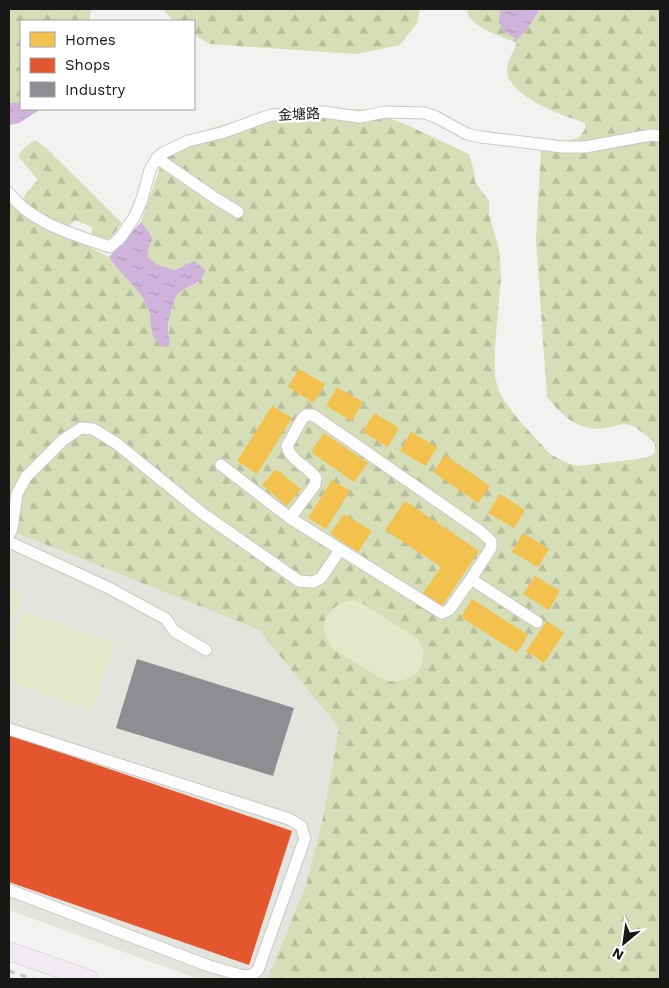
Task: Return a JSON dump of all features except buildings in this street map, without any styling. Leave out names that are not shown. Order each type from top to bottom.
[{"type":"highway","points":[[9,951],[89,979]]},
{"type":"street","name":"金塘路","points":[[157,158],[169,148],[221,133],[264,117],[278,114],[323,112],[360,118],[385,112],[425,113],[467,134],[563,147],[585,147],[651,135],[660,136]]},
{"type":"street","points":[[9,193],[22,206],[47,222],[107,251],[121,237],[135,216],[150,170],[157,158],[238,212]]},
{"type":"street","points":[[221,465],[290,518],[442,613],[449,610],[491,548],[491,541],[419,488],[313,415],[306,415],[302,419],[287,446],[294,460],[312,472],[316,478],[315,485],[290,518]]},
{"type":"street","points":[[9,535],[12,528],[17,494],[26,477],[63,440],[81,428],[93,429],[116,443],[202,513],[300,581],[313,582],[321,578],[340,550]]},
{"type":"street","points":[[9,542],[109,588],[166,618],[174,631],[206,650]]},
{"type":"street","points":[[471,579],[537,622]]},
{"type":"street","points":[[9,729],[289,819],[301,826],[305,838],[258,970],[252,975],[244,976],[209,966],[9,890]]},
{"type":"shaded area","points":[[9,530],[259,630],[339,728],[323,817],[306,886],[267,979],[198,979],[9,910]]},
{"type":"green space","points":[[9,9],[91,9],[89,20],[20,20],[20,102],[9,103]]},
{"type":"green space","points":[[164,9],[420,9],[417,23],[400,45],[356,54],[210,44],[195,36],[195,20],[173,20]]},
{"type":"green space","points":[[467,9],[500,9],[499,23],[528,28],[540,9],[660,9],[660,979],[267,979],[306,886],[323,817],[339,728],[259,630],[9,530],[9,199],[70,237],[109,257],[136,288],[147,305],[150,316],[170,344],[168,325],[176,295],[199,283],[194,261],[175,270],[157,266],[148,257],[151,238],[141,222],[162,162],[183,145],[183,137],[269,111],[320,108],[382,110],[384,116],[469,154],[475,182],[489,201],[489,215],[499,249],[501,277],[495,346],[495,378],[501,396],[518,419],[550,454],[577,466],[651,456],[655,452],[655,443],[633,427],[620,424],[596,429],[579,425],[565,416],[547,397],[536,239],[541,149],[579,138],[585,129],[585,123],[552,111],[528,98],[518,90],[507,72],[509,61],[517,43],[479,26],[473,21]]},
{"type":"green space","points":[[35,140],[47,149],[122,223],[111,238],[100,240],[92,235],[92,227],[75,220],[69,226],[54,222],[22,201],[26,193],[38,180],[18,156],[25,147]]},
{"type":"green space","points":[[9,588],[22,593],[9,633]]},
{"type":"green space","points":[[354,600],[418,639],[423,657],[417,672],[411,677],[394,681],[384,680],[333,649],[325,632],[324,624],[326,617],[336,606]]},
{"type":"green space","points":[[23,611],[115,643],[92,711],[9,682],[9,652]]},
{"type":"water","points":[[500,9],[540,9],[528,28],[517,40],[505,32],[499,23]]},
{"type":"water","points":[[20,102],[20,110],[39,110],[19,123],[10,125],[9,103]]},
{"type":"water","points":[[141,222],[152,238],[148,257],[157,265],[175,270],[194,261],[205,270],[197,283],[181,291],[176,297],[168,324],[170,344],[166,348],[155,340],[146,304],[109,257]]},
{"type":"railway","points":[[9,971],[33,979]]}]
